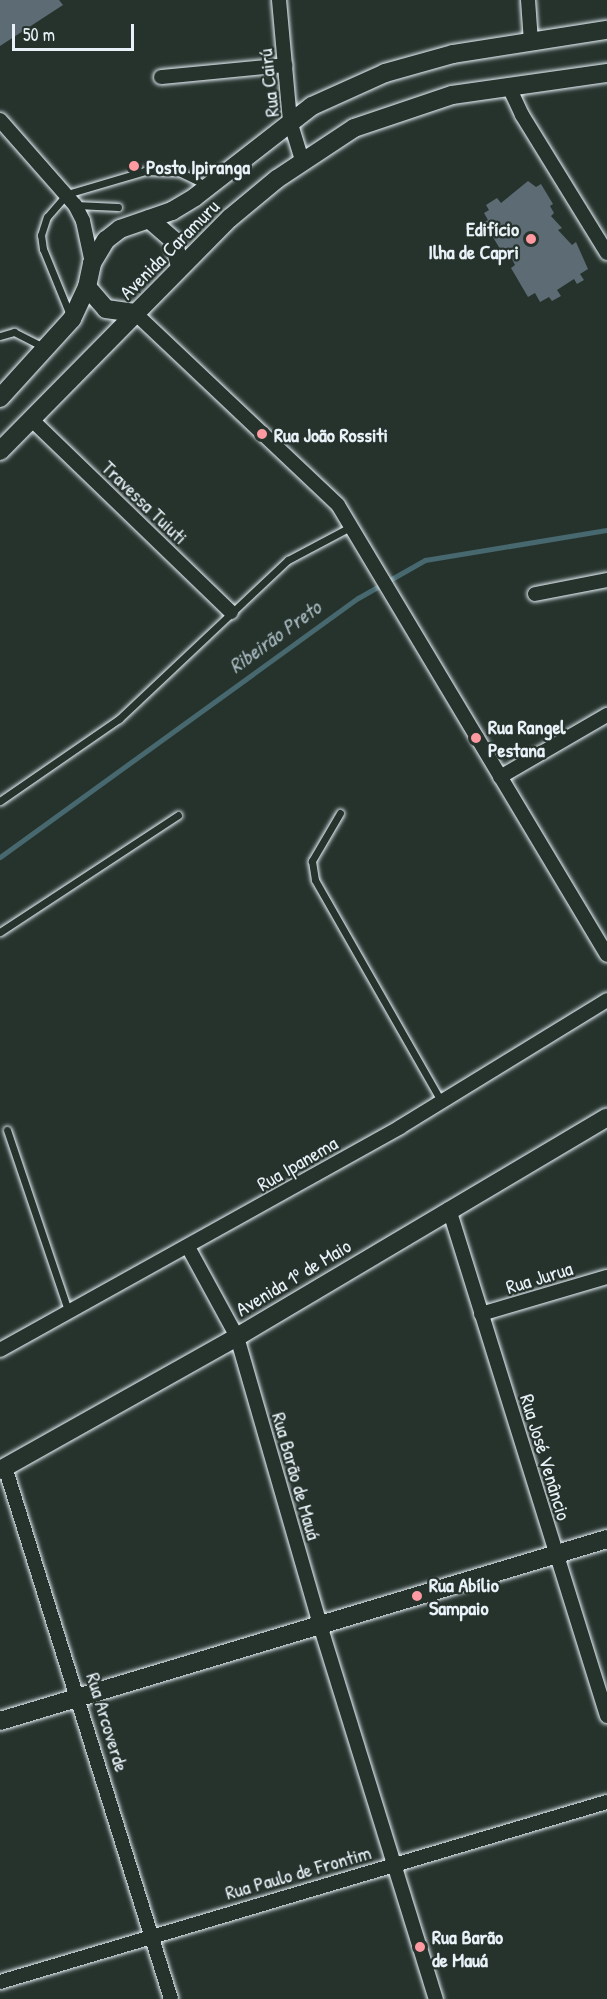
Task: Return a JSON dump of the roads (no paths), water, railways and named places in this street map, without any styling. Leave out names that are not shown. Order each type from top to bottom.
[{"type":"main road","name":"Avenida Caramuru","points":[[0,398],[72,319],[87,286],[92,263],[106,240],[120,229],[172,211],[208,186],[290,121],[335,93],[385,73],[453,54],[607,30]]},
{"type":"main road","name":"Avenida Caramuru","points":[[0,451],[180,267],[238,212],[302,160],[354,128],[402,109],[452,95],[607,73]]},
{"type":"main road","points":[[149,219],[173,240],[180,267]]},
{"type":"main road","points":[[87,286],[105,309],[135,313]]},
{"type":"main road","name":"Avenida 1º de Maio","points":[[2,1466],[237,1337],[448,1209],[607,1117]]},
{"type":"main road","points":[[0,1720],[607,1539]]},
{"type":"street","name":"Rua Cairú","points":[[279,0],[290,121],[302,160]]},
{"type":"street","points":[[528,0],[531,42]]},
{"type":"street","points":[[161,77],[285,65]]},
{"type":"street","points":[[509,87],[522,115],[607,253]]},
{"type":"street","points":[[0,120],[71,200],[83,221],[92,263]]},
{"type":"street","points":[[135,313],[338,505],[403,608],[500,777],[607,955]]},
{"type":"street","name":"Travessa Tuiuti","points":[[31,419],[231,612]]},
{"type":"street","points":[[535,594],[607,580]]},
{"type":"street","points":[[500,777],[607,715]]},
{"type":"street","name":"Rua Ipanema","points":[[0,1350],[188,1247],[441,1101],[607,1000]]},
{"type":"street","name":"Rua José Venâncio","points":[[448,1209],[607,1716]]},
{"type":"street","name":"Rua Barão de Mauá","points":[[188,1247],[237,1337],[320,1625],[436,1999]]},
{"type":"street","name":"Rua Jurua","points":[[482,1314],[607,1277]]},
{"type":"street","name":"Rua Arcoverde","points":[[2,1466],[171,1999]]},
{"type":"street","name":"Rua Paulo de Frontim","points":[[0,1982],[607,1802]]},
{"type":"lane","points":[[72,319],[43,249],[40,235],[47,217],[71,200],[145,171],[178,172],[208,186]]},
{"type":"lane","points":[[71,200],[118,207]]},
{"type":"lane","points":[[0,336],[14,332],[47,349]]},
{"type":"lane","points":[[0,801],[119,719],[288,560],[352,526]]},
{"type":"lane","points":[[340,813],[312,861],[315,880],[441,1101]]},
{"type":"lane","points":[[0,932],[178,815]]},
{"type":"lane","points":[[7,1130],[69,1312]]},
{"type":"waterway","name":"Ribeirão Preto","points":[[0,857],[358,598],[425,560],[607,530]]},
{"type":"place","name":"Posto Ipiranga","points":[[134,166]]},
{"type":"place","name":"Edifício Ilha de Capri","points":[[531,239]]},
{"type":"place","name":"Rua João Rossiti","points":[[262,434]]},
{"type":"place","name":"Rua Rangel Pestana","points":[[476,738]]},
{"type":"place","name":"Rua Abílio Sampaio","points":[[417,1596]]},
{"type":"place","name":"Rua Barão de Mauá","points":[[420,1947]]}]
